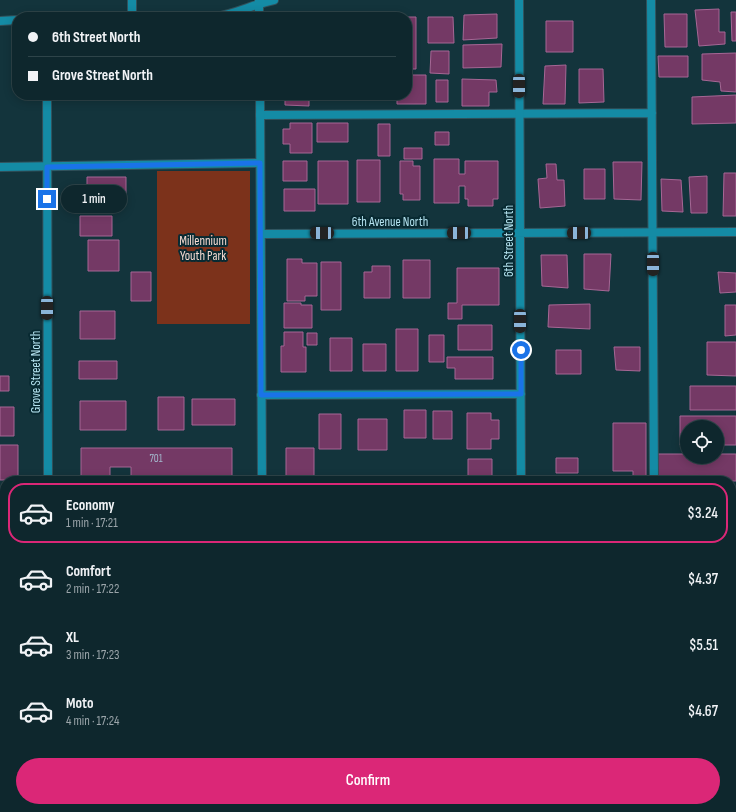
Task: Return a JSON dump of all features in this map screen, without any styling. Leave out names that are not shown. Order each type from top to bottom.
[{"type":"street","points":[[132,0],[132,12]]},
{"type":"street","points":[[237,12],[259,2],[274,0]]},
{"type":"street","name":"6th Street North","points":[[519,0],[521,476]]},
{"type":"street","points":[[651,0],[654,476]]},
{"type":"street","points":[[0,21],[12,20]]},
{"type":"street","name":"Grove Street North","points":[[47,100],[48,476]]},
{"type":"street","points":[[260,100],[262,476]]},
{"type":"street","points":[[260,115],[652,113]]},
{"type":"street","points":[[0,167],[260,163]]},
{"type":"street","name":"6th Avenue North","points":[[260,234],[736,232]]},
{"type":"street","points":[[261,395],[521,394]]},
{"type":"green space","name":"Millennium Youth Park","points":[[157,171],[250,171],[250,324],[157,324]]},
{"type":"building","points":[[719,9],[719,32],[725,32],[725,44],[699,46],[695,10]]},
{"type":"building","points":[[731,12],[736,12],[736,41],[732,41]]},
{"type":"building","points":[[497,14],[497,38],[463,40],[464,15]]},
{"type":"building","points":[[664,14],[687,14],[687,47],[665,47]]},
{"type":"building","points":[[412,17],[416,17],[416,69],[412,69]]},
{"type":"building","points":[[428,17],[453,17],[454,43],[428,43]]},
{"type":"building","points":[[546,21],[573,21],[573,52],[546,52]]},
{"type":"building","points":[[502,44],[501,67],[463,68],[463,45]]},
{"type":"building","points":[[431,51],[449,51],[449,74],[430,73]]},
{"type":"building","points":[[736,53],[736,92],[721,91],[720,82],[702,80],[702,54]]},
{"type":"building","points":[[658,56],[688,56],[688,77],[659,77]]},
{"type":"building","points":[[566,65],[565,104],[543,104],[545,66]]},
{"type":"building","points":[[579,69],[603,69],[604,102],[579,103]]},
{"type":"building","points":[[412,75],[426,75],[426,104],[397,104],[397,100],[412,100]]},
{"type":"building","points":[[462,79],[496,80],[497,92],[489,92],[489,106],[462,106]]},
{"type":"building","points":[[436,80],[448,80],[448,102],[436,102]]},
{"type":"building","points":[[736,95],[736,123],[692,124],[692,97]]},
{"type":"building","points":[[285,100],[309,100],[309,106],[285,105]]},
{"type":"building","points":[[290,123],[312,123],[312,153],[290,153],[290,144],[283,144],[283,129],[290,129]]},
{"type":"building","points":[[317,123],[348,123],[348,142],[317,142]]},
{"type":"building","points":[[378,124],[390,124],[390,156],[378,156]]},
{"type":"building","points":[[435,132],[449,132],[449,145],[435,145]]},
{"type":"building","points":[[404,148],[422,148],[422,159],[404,159]]},
{"type":"building","points":[[434,159],[459,159],[459,174],[465,174],[465,161],[498,161],[498,199],[493,199],[493,206],[468,206],[468,199],[465,199],[465,186],[459,186],[459,203],[434,203]]},
{"type":"building","points":[[357,160],[380,160],[380,202],[357,202]]},
{"type":"building","points":[[283,161],[307,161],[307,181],[283,181]]},
{"type":"building","points":[[318,161],[348,161],[348,204],[318,204]]},
{"type":"building","points":[[400,161],[413,161],[413,166],[420,166],[420,200],[403,200],[403,194],[400,194]]},
{"type":"building","points":[[613,162],[642,162],[641,200],[614,199]]},
{"type":"building","points":[[546,164],[556,164],[557,180],[564,180],[565,206],[540,208],[538,179],[547,178]]},
{"type":"building","points":[[584,169],[605,169],[605,199],[584,199]]},
{"type":"building","points":[[724,173],[736,173],[736,216],[723,216]]},
{"type":"building","points":[[707,176],[707,213],[691,213],[689,177]]},
{"type":"building","points":[[87,177],[126,177],[126,201],[87,201]]},
{"type":"building","points":[[661,179],[681,180],[683,212],[662,211]]},
{"type":"building","points":[[284,189],[315,189],[315,211],[284,211]]},
{"type":"building","points":[[80,216],[112,216],[112,236],[80,236]]},
{"type":"building","points":[[88,240],[119,240],[119,271],[88,271]]},
{"type":"building","points":[[584,254],[611,254],[609,291],[584,289]]},
{"type":"building","points":[[541,255],[567,255],[568,288],[542,286]]},
{"type":"building","points":[[287,259],[302,259],[302,263],[317,263],[317,296],[305,296],[305,301],[287,301]]},
{"type":"building","points":[[403,260],[430,260],[430,298],[403,298]]},
{"type":"building","points":[[321,262],[341,262],[341,310],[321,310]]},
{"type":"building","points":[[372,266],[390,266],[390,298],[364,298],[364,272],[372,272]]},
{"type":"building","points":[[457,268],[499,268],[499,305],[462,305],[462,319],[448,319],[448,303],[457,303]]},
{"type":"building","points":[[131,272],[151,272],[151,301],[131,301]]},
{"type":"building","points":[[718,272],[736,273],[736,292],[720,293]]},
{"type":"building","points":[[284,303],[301,303],[301,305],[312,305],[312,328],[284,328]]},
{"type":"building","points":[[590,304],[590,329],[548,327],[549,305]]},
{"type":"building","points":[[725,305],[736,305],[736,335],[725,336]]},
{"type":"building","points":[[80,311],[115,311],[115,339],[80,339]]},
{"type":"building","points":[[458,325],[492,325],[492,350],[458,350]]},
{"type":"building","points":[[396,329],[418,329],[418,371],[396,371]]},
{"type":"building","points":[[284,332],[303,332],[303,347],[306,347],[306,372],[281,372],[281,346],[284,346]]},
{"type":"building","points":[[307,333],[317,333],[317,345],[307,345]]},
{"type":"building","points":[[429,335],[444,335],[444,362],[429,362]]},
{"type":"building","points":[[330,338],[352,338],[352,371],[330,371]]},
{"type":"building","points":[[707,342],[736,342],[736,376],[707,375]]},
{"type":"building","points":[[363,344],[386,344],[386,371],[363,371]]},
{"type":"building","points":[[614,347],[640,347],[640,371],[616,370]]},
{"type":"building","points":[[556,350],[581,350],[581,374],[556,374]]},
{"type":"building","points":[[447,357],[493,357],[493,379],[455,379],[455,368],[447,368]]},
{"type":"building","points":[[79,361],[117,361],[117,379],[79,379]]},
{"type":"building","points":[[0,376],[9,376],[9,391],[0,391]]},
{"type":"building","points":[[690,386],[736,386],[736,410],[690,410]]},
{"type":"building","points":[[158,397],[184,397],[184,430],[158,430]]},
{"type":"building","points":[[192,399],[235,399],[235,425],[192,425]]},
{"type":"building","points":[[80,401],[126,401],[126,430],[80,430]]},
{"type":"building","points":[[0,407],[14,407],[14,436],[0,436]]},
{"type":"building","points":[[404,410],[426,410],[426,438],[404,438]]},
{"type":"building","points":[[433,411],[452,411],[452,439],[433,439]]},
{"type":"building","points":[[467,413],[491,413],[491,420],[499,420],[499,439],[491,439],[491,449],[467,449]]},
{"type":"building","points":[[319,414],[341,414],[341,449],[319,449]]},
{"type":"building","points":[[680,416],[736,416],[736,445],[724,445],[724,420],[680,420]]},
{"type":"building","points":[[358,419],[387,419],[387,450],[358,450]]},
{"type":"building","points":[[613,423],[646,423],[646,476],[633,476],[633,471],[613,471]]},
{"type":"building","points":[[0,445],[18,445],[18,476],[0,476]]},
{"type":"building","points":[[81,448],[232,448],[232,476],[131,476],[131,467],[110,467],[110,476],[81,476]]},
{"type":"building","points":[[286,448],[314,448],[314,476],[286,476]]},
{"type":"building","points":[[655,454],[680,454],[680,464],[724,464],[724,454],[736,454],[736,476],[655,476]]},
{"type":"building","points":[[556,458],[578,458],[578,473],[556,473]]},
{"type":"building","points":[[468,459],[492,459],[492,476],[468,476]]},
{"type":"route","points":[[47,199],[47,167],[260,163],[261,395],[521,394],[521,350]]}]
